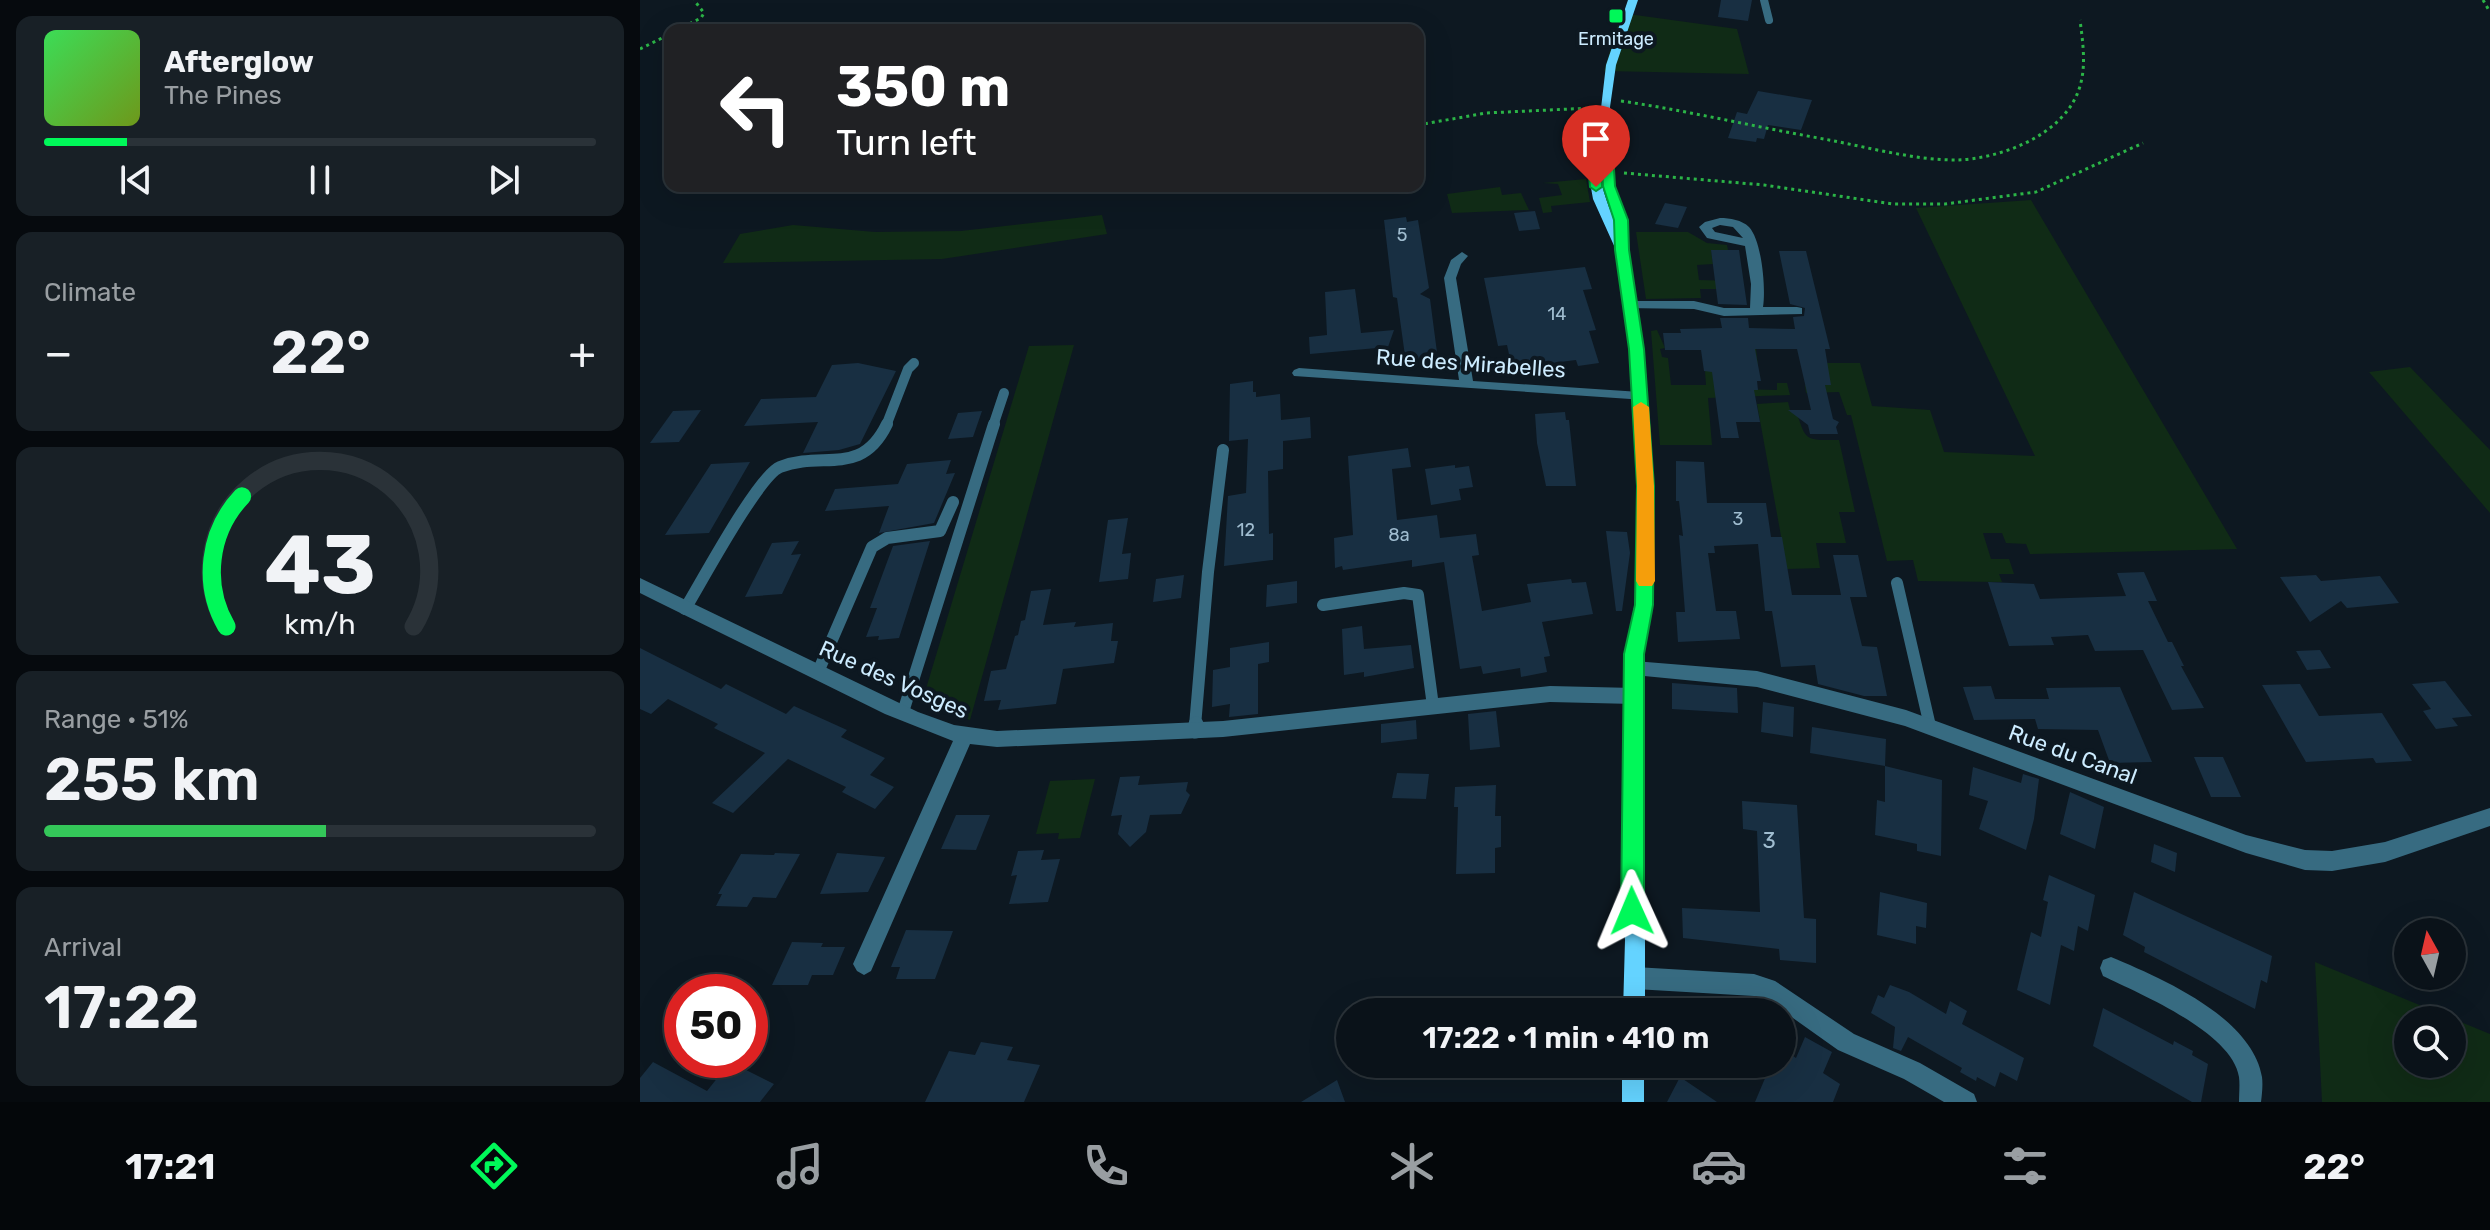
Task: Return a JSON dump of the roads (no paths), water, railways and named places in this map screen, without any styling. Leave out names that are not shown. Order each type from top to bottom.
[{"type":"main road","points":[[1633,0],[1611,65],[1605,113],[1594,149],[1594,171],[1599,199],[1622,250],[1640,397],[1646,486],[1646,570],[1634,668],[1631,891],[1634,998]]},
{"type":"main road","points":[[1633,1078],[1633,1102]]},
{"type":"street","points":[[1750,243],[1760,300],[1756,310]]},
{"type":"street","points":[[1462,256],[1455,263],[1450,278],[1467,384]]},
{"type":"street","points":[[1630,305],[1694,305],[1724,312],[1797,311]]},
{"type":"street","name":"Rue des Mirabelles","points":[[1299,373],[1640,397]]},
{"type":"street","name":"Rue des Vosges","points":[[640,585],[903,712],[964,737],[997,739],[1195,731],[1550,694],[1634,696]]},
{"type":"street","name":"Rue du Canal","points":[[1634,668],[1757,679],[1930,726],[2246,844],[2305,860],[2332,861],[2385,852],[2490,817]]},
{"type":"street","points":[[864,964],[964,737]]},
{"type":"street","points":[[2111,968],[2227,1033],[2248,1066],[2250,1102]]},
{"type":"street","points":[[1635,978],[1769,989],[1846,1042],[1905,1067],[1966,1102]]},
{"type":"lane","points":[[1764,0],[1769,20]]},
{"type":"lane","points":[[685,609],[768,474],[790,463],[850,457],[870,450],[876,444],[908,369],[914,363]]},
{"type":"lane","points":[[903,712],[1004,393]]},
{"type":"lane","points":[[1195,731],[1208,572],[1223,450]]},
{"type":"lane","points":[[818,672],[872,547],[887,538],[940,531],[953,502]]},
{"type":"lane","points":[[1897,583],[1930,726]]},
{"type":"lane","points":[[1323,605],[1404,593],[1418,595],[1433,706]]},
{"type":"place","name":"Ermitage","points":[[1616,16]]}]
